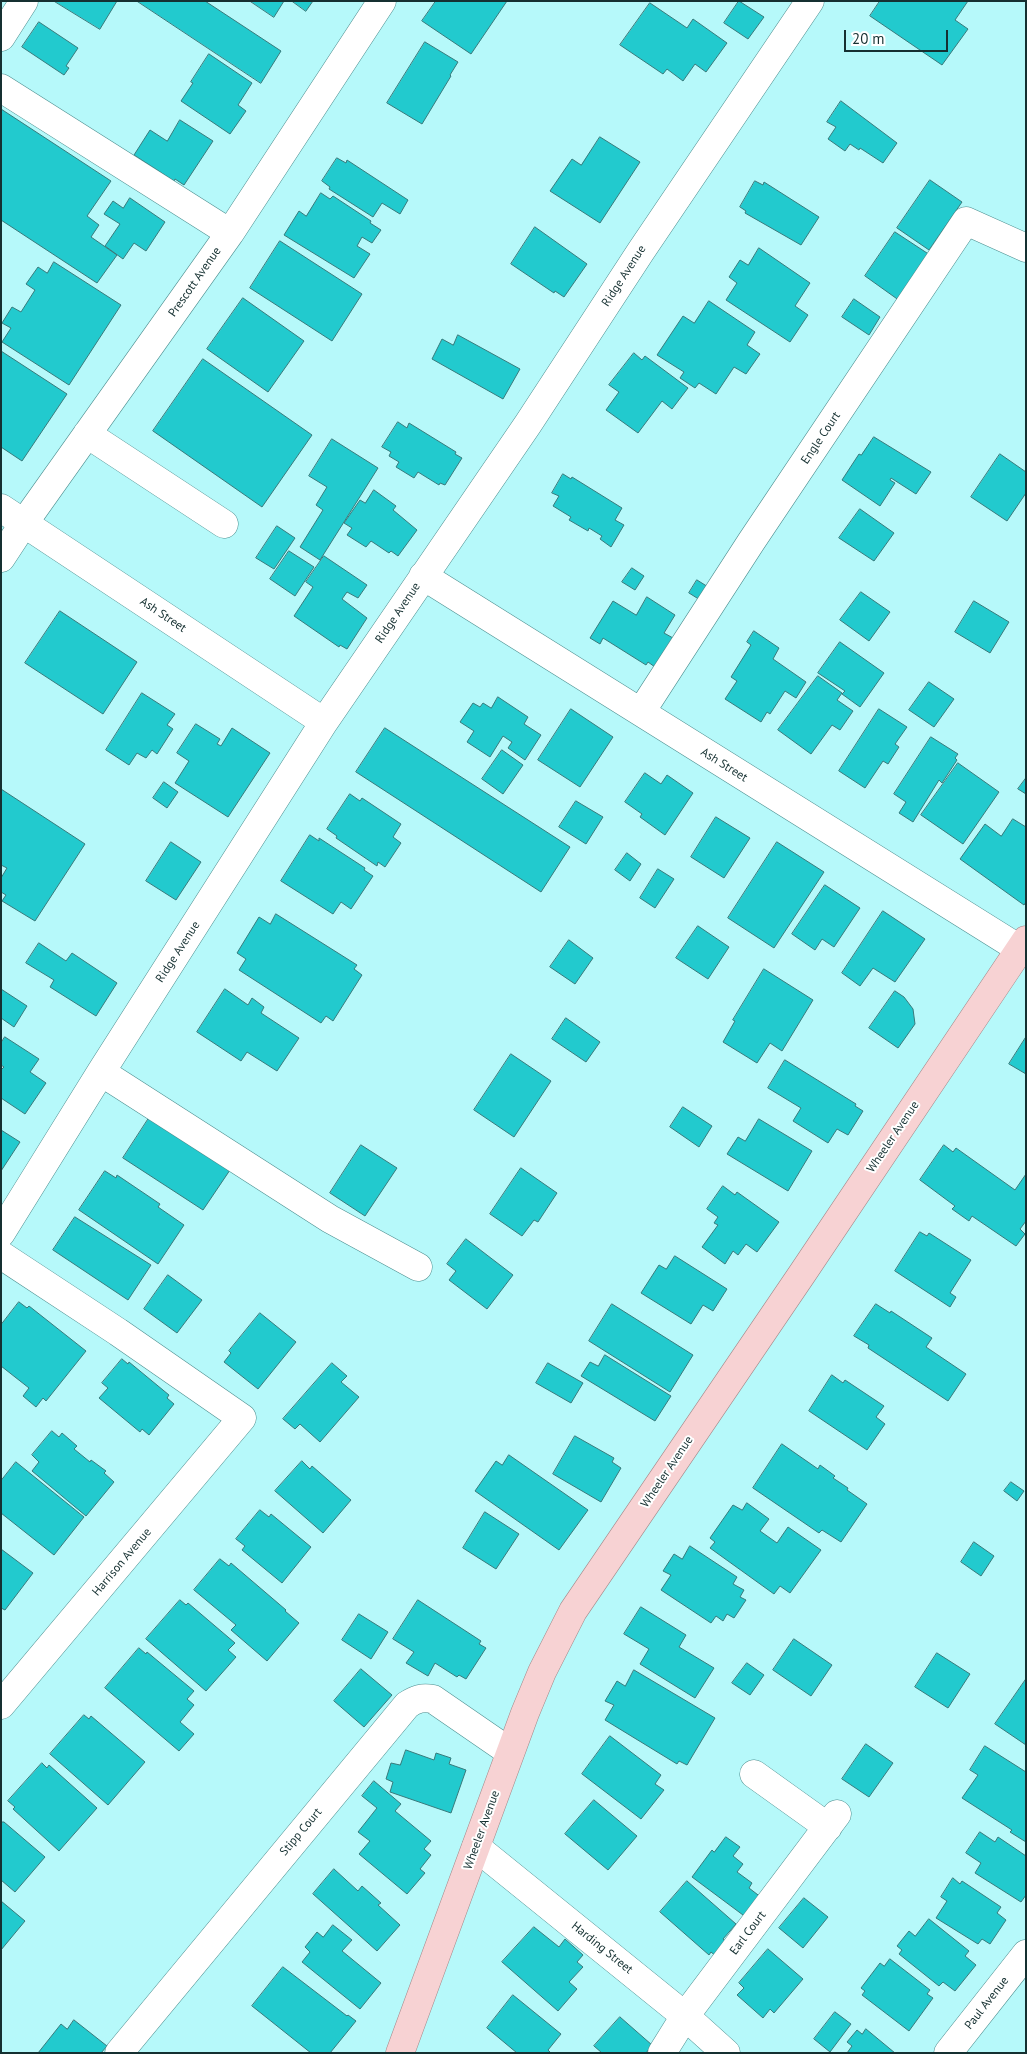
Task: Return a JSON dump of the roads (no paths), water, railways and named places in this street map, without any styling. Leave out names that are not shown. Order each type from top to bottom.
[{"type":"main road","name":"Wheeler Avenue","points":[[400,2053],[510,1752],[542,1672],[573,1611],[1024,947]]},
{"type":"street","points":[[1,37],[24,1]]},
{"type":"street","name":"Prescott Avenue","points":[[1,558],[230,233],[382,1]]},
{"type":"street","name":"Ridge Avenue","points":[[1,1233],[324,722],[528,424],[640,251],[810,1]]},
{"type":"street","points":[[1,88],[230,233]]},
{"type":"street","name":"Engle Court","points":[[640,712],[751,542],[966,221],[1026,248]]},
{"type":"street","points":[[87,434],[224,524]]},
{"type":"street","name":"Ash Street","points":[[1,508],[324,722]]},
{"type":"street","name":"Ash Street","points":[[423,576],[640,712],[1024,947]]},
{"type":"street","points":[[101,1072],[330,1219],[418,1267]]},
{"type":"street","name":"Harrison Avenue","points":[[1,1255],[118,1332],[242,1418],[1,1705]]},
{"type":"street","name":"Stipp Court","points":[[119,2053],[407,1705],[416,1699],[433,1699],[510,1752]]},
{"type":"street","name":"Earl Court","points":[[662,2053],[685,2016],[832,1820],[754,1774]]},
{"type":"street","name":"Harding Street","points":[[476,1847],[685,2016],[726,2053]]},
{"type":"street","name":"Paul Avenue","points":[[948,2053],[1026,1954]]}]
